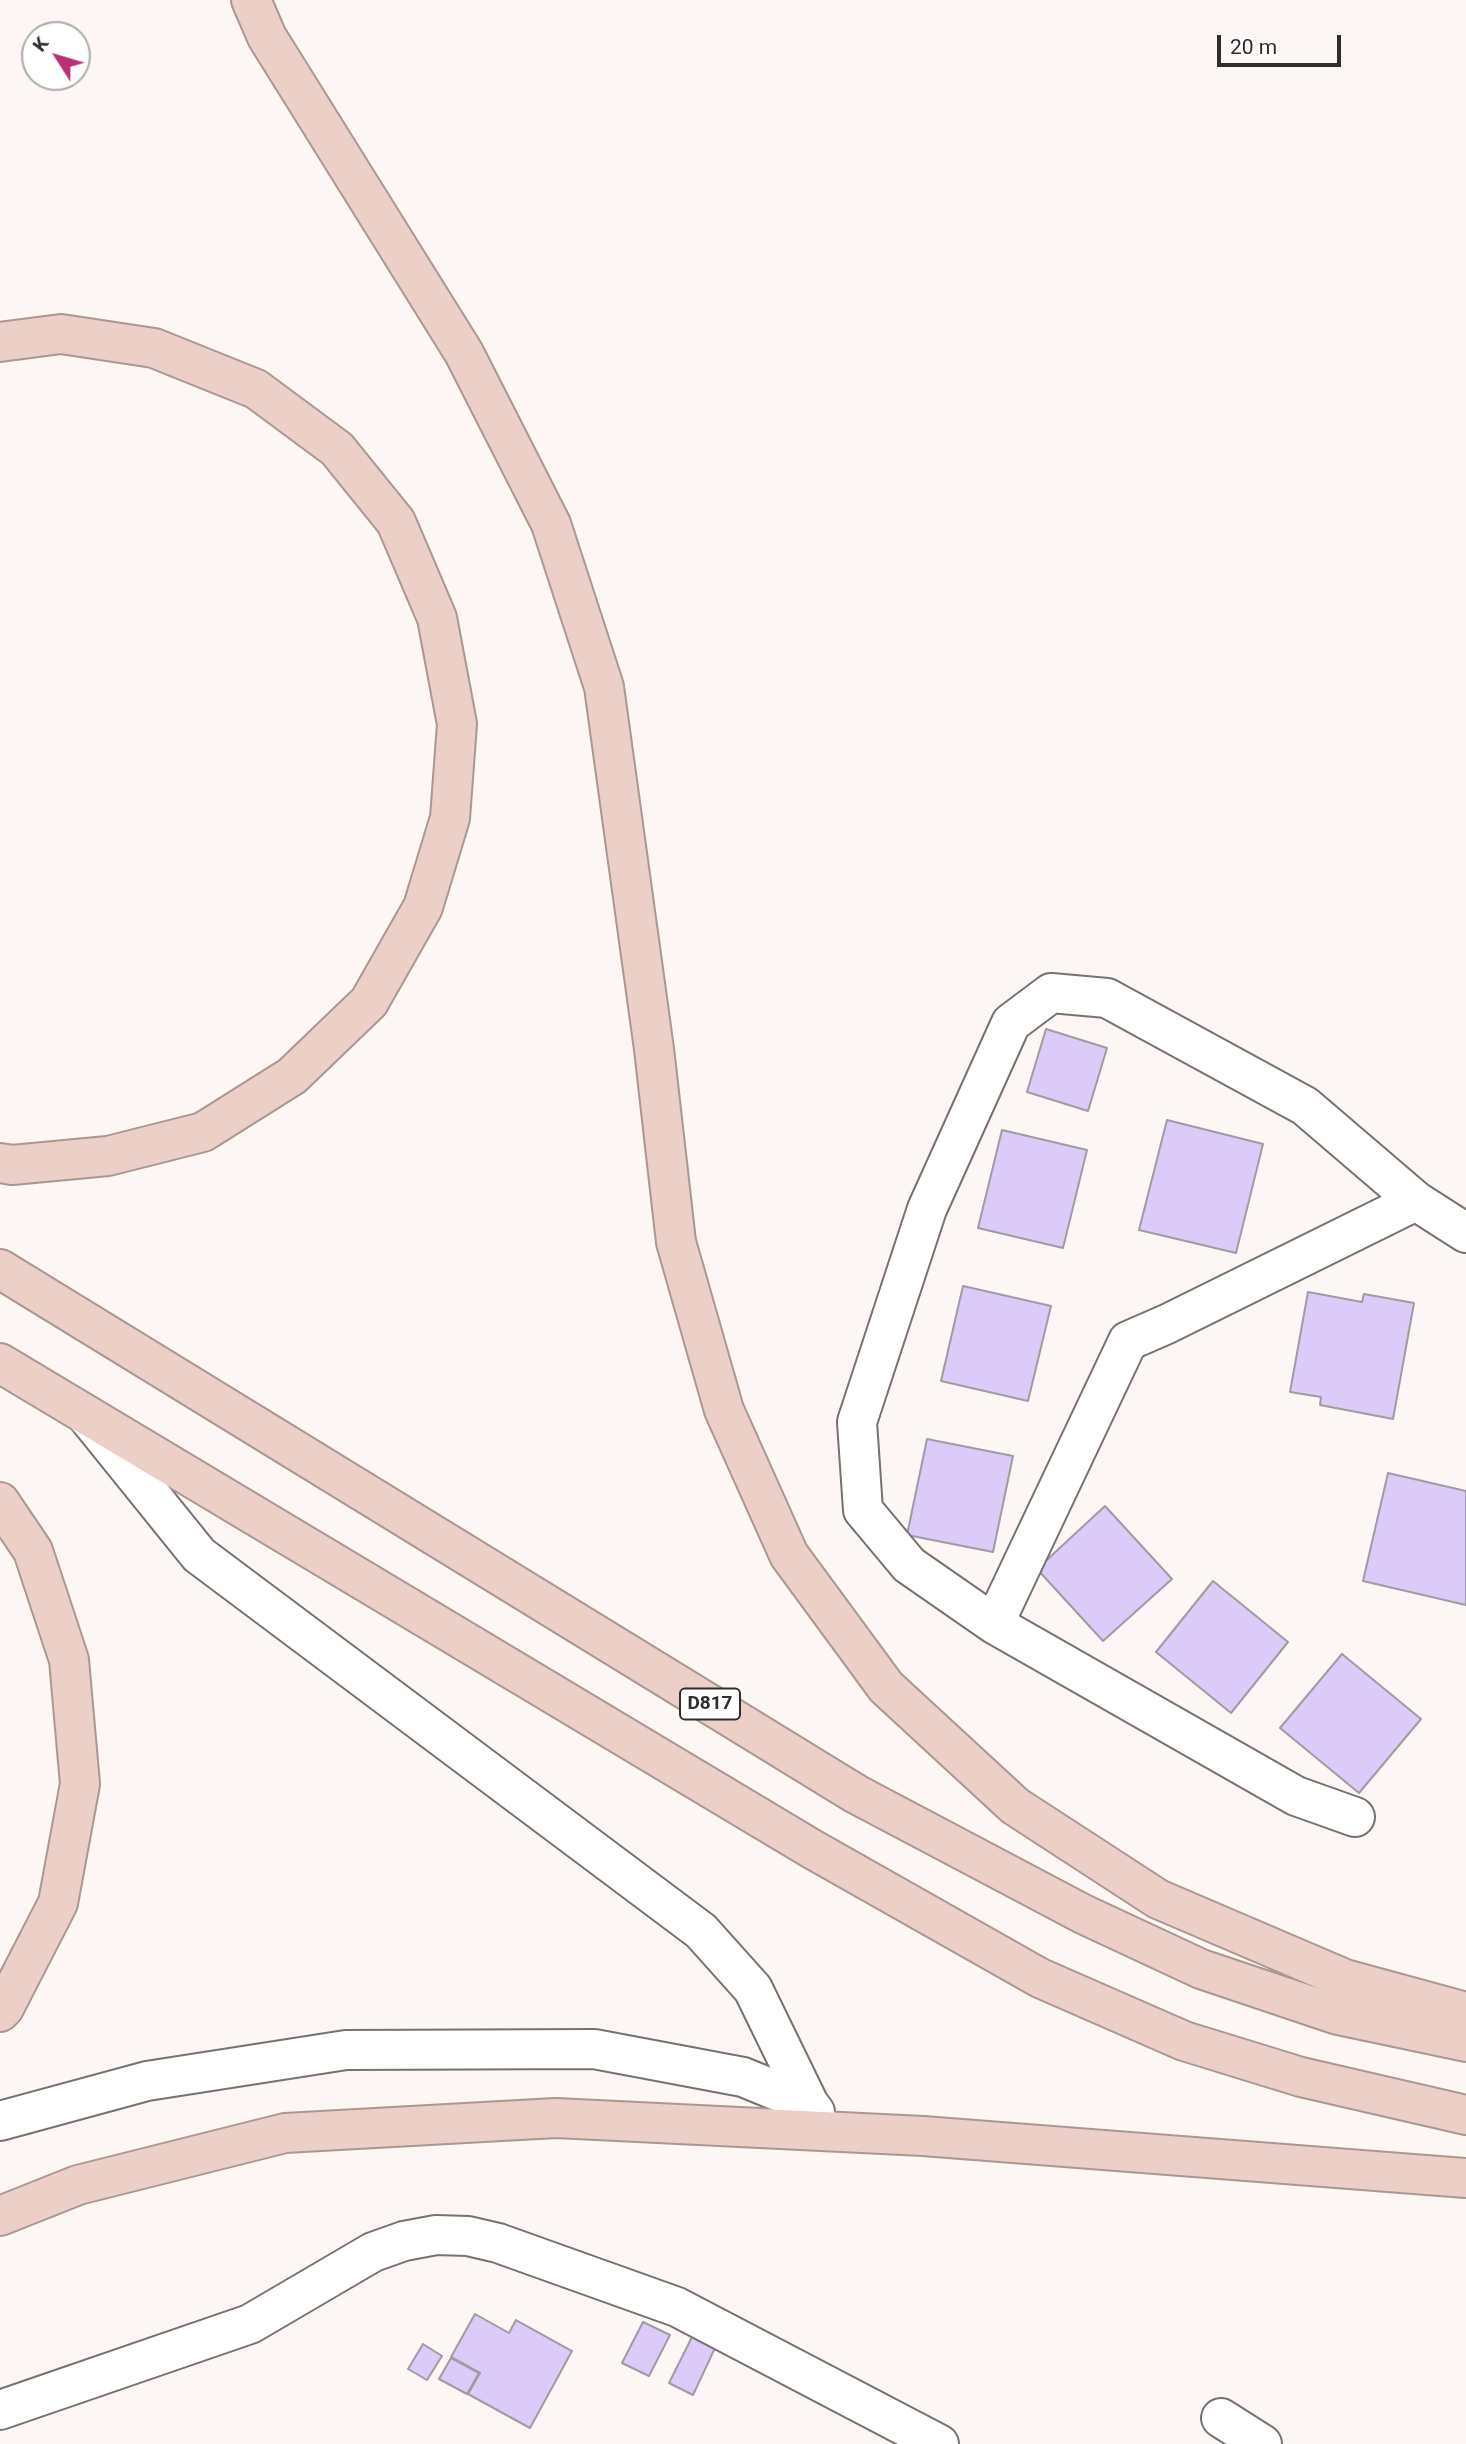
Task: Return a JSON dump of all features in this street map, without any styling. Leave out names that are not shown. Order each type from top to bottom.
[{"type":"highway","points":[[251,0],[267,37],[464,353],[551,524],[604,687],[654,1049],[676,1242],[724,1410],[789,1555],[886,1687],[1015,1805],[1158,1899],[1345,1979],[1466,2012]]},
{"type":"highway","points":[[0,342],[61,334],[154,348],[256,389],[337,449],[396,522],[437,618],[457,724],[450,818],[423,907],[369,1002],[292,1076],[203,1132],[108,1156],[12,1165],[0,1163]]},
{"type":"highway","name":"D817","points":[[0,1269],[856,1794],[1083,1914],[1213,1973],[1338,2015],[1466,2042]]},
{"type":"highway","points":[[0,1363],[812,1849],[1040,1978],[1184,2040],[1301,2077],[1466,2115]]},
{"type":"highway","points":[[0,1502],[33,1551],[69,1660],[80,1784],[58,1903],[0,2012]]},
{"type":"highway","points":[[0,2217],[78,2185],[285,2133],[556,2118],[820,2118],[923,2136],[1466,2178]]},
{"type":"street","points":[[1354,1817],[1296,1796],[994,1624],[909,1565],[863,1510],[857,1422],[928,1209],[1011,1023],[1051,993],[1107,998],[1305,1106],[1416,1201],[1466,1233]]},
{"type":"street","points":[[994,1624],[1128,1340],[1167,1324],[1416,1201]]},
{"type":"street","points":[[83,1412],[199,1555],[701,1931],[753,1989],[820,2118]]},
{"type":"street","points":[[0,2121],[147,2081],[346,2050],[594,2049],[743,2077],[820,2118]]},
{"type":"street","points":[[0,2410],[250,2324],[373,2252],[404,2241],[436,2235],[498,2243],[677,2307],[939,2444]]},
{"type":"street","points":[[1221,2418],[1262,2444]]},
{"type":"building","points":[[1046,1029],[1107,1048],[1088,1111],[1027,1092]]},
{"type":"building","points":[[1167,1120],[1263,1144],[1236,1253],[1139,1230]]},
{"type":"building","points":[[1002,1130],[1087,1150],[1063,1248],[978,1228]]},
{"type":"building","points":[[963,1286],[1051,1306],[1028,1401],[941,1381]]},
{"type":"building","points":[[1308,1292],[1362,1302],[1364,1294],[1414,1303],[1393,1419],[1320,1405],[1321,1397],[1290,1392]]},
{"type":"building","points":[[927,1439],[1013,1456],[993,1552],[907,1535]]},
{"type":"building","points":[[1388,1473],[1466,1491],[1466,1605],[1363,1581]]},
{"type":"building","points":[[1105,1506],[1172,1579],[1103,1641],[1037,1569]]},
{"type":"building","points":[[1213,1581],[1288,1642],[1231,1713],[1156,1652]]},
{"type":"building","points":[[1342,1654],[1421,1719],[1359,1793],[1280,1728]]},
{"type":"building","points":[[475,2314],[509,2333],[516,2320],[572,2351],[530,2428],[468,2394],[480,2373],[451,2357]]},
{"type":"building","points":[[643,2322],[670,2335],[649,2376],[622,2363]]},
{"type":"building","points":[[692,2337],[715,2348],[693,2395],[669,2383]]},
{"type":"building","points":[[423,2344],[442,2356],[427,2380],[408,2369]]},
{"type":"building","points":[[451,2358],[479,2373],[467,2394],[439,2379]]}]
